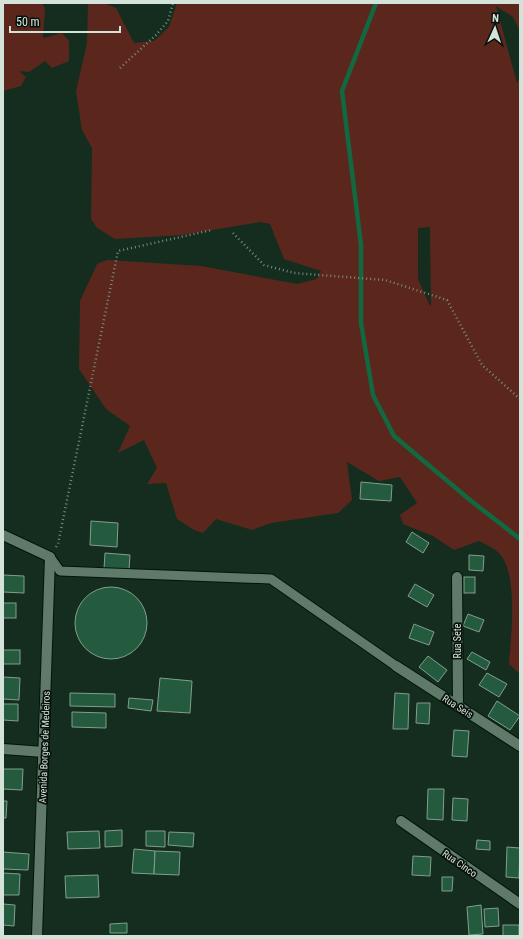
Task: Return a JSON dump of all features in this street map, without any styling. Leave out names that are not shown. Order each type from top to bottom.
[{"type":"street","points":[[3,535],[50,557]]},
{"type":"street","name":"Avenida Borges de Medeiros","points":[[37,936],[50,557]]},
{"type":"street","name":"Rua Sete","points":[[457,577],[458,705]]},
{"type":"street","name":"Rua Seis","points":[[396,666],[520,746]]},
{"type":"street","points":[[3,749],[44,752]]},
{"type":"street","name":"Rua Cinco","points":[[401,821],[520,904]]},
{"type":"lane","points":[[50,557],[60,570],[271,579],[396,666]]},
{"type":"path","points":[[120,68],[168,21],[173,3]]},
{"type":"path","points":[[50,557],[58,544],[118,251],[212,230]]},
{"type":"path","points":[[233,233],[264,265],[294,273],[385,280],[447,300],[482,365],[520,399]]},
{"type":"shaded area","points":[[3,3],[42,3],[45,9],[43,38],[62,33],[69,41],[69,61],[52,68],[45,61],[29,72],[19,71],[26,77],[21,86],[3,91]]},
{"type":"shaded area","points":[[103,3],[116,8],[134,43],[154,41],[169,27],[177,3],[520,3],[520,31],[513,17],[496,6],[517,83],[520,77],[520,674],[509,664],[512,605],[509,574],[505,561],[498,552],[479,541],[454,550],[433,536],[403,524],[400,515],[417,503],[400,477],[379,481],[347,462],[352,500],[338,513],[271,523],[252,530],[216,519],[203,533],[194,530],[177,519],[166,483],[147,484],[157,468],[144,440],[118,453],[130,426],[106,409],[79,369],[80,301],[97,264],[107,260],[201,266],[297,284],[317,279],[321,271],[284,259],[270,224],[260,222],[182,235],[115,239],[97,228],[91,219],[92,148],[82,130],[76,91],[87,43],[88,4]],"holes":[[[430,227],[430,306],[418,279],[418,228]]]},
{"type":"building","points":[[361,482],[392,485],[391,501],[360,499]]},
{"type":"building","points":[[91,521],[118,523],[117,547],[90,545]]},
{"type":"building","points":[[412,532],[429,543],[423,553],[406,542]]},
{"type":"building","points":[[105,553],[130,555],[129,570],[104,569]]},
{"type":"building","points":[[469,555],[484,556],[483,571],[469,570]]},
{"type":"building","points":[[3,575],[24,576],[24,593],[3,592]]},
{"type":"building","points":[[464,577],[475,577],[475,593],[464,593]]},
{"type":"building","points":[[415,584],[434,595],[427,607],[408,596]]},
{"type":"building","points":[[111,587],[131,593],[141,603],[147,623],[141,643],[131,653],[111,659],[91,653],[81,643],[75,623],[81,603],[91,593]]},
{"type":"building","points":[[3,603],[16,603],[16,618],[3,618]]},
{"type":"building","points":[[468,614],[484,620],[479,632],[463,626]]},
{"type":"building","points":[[414,624],[434,632],[429,645],[409,638]]},
{"type":"building","points":[[3,650],[20,650],[20,664],[3,664]]},
{"type":"building","points":[[472,652],[490,662],[486,670],[467,659]]},
{"type":"building","points":[[428,656],[447,670],[438,682],[419,667]]},
{"type":"building","points":[[487,673],[507,684],[499,697],[479,685]]},
{"type":"building","points":[[3,677],[20,678],[19,700],[3,699]]},
{"type":"building","points":[[160,678],[192,681],[190,713],[157,711]]},
{"type":"building","points":[[70,693],[115,694],[115,707],[70,706]]},
{"type":"building","points":[[395,693],[409,694],[408,729],[393,729]]},
{"type":"building","points":[[129,698],[153,700],[151,711],[128,708]]},
{"type":"building","points":[[497,701],[520,716],[510,730],[488,716]]},
{"type":"building","points":[[417,703],[430,703],[429,724],[416,723]]},
{"type":"building","points":[[3,704],[18,704],[18,721],[3,720]]},
{"type":"building","points":[[72,712],[106,713],[106,728],[72,727]]},
{"type":"building","points":[[454,730],[469,731],[467,757],[452,756]]},
{"type":"building","points":[[3,769],[23,769],[22,790],[3,789]]},
{"type":"building","points":[[428,789],[444,789],[443,820],[427,819]]},
{"type":"building","points":[[453,798],[468,799],[467,821],[452,820]]},
{"type":"building","points":[[3,801],[7,801],[6,818],[3,818]]},
{"type":"building","points":[[122,830],[122,846],[105,847],[105,831]]},
{"type":"building","points":[[99,831],[100,848],[68,849],[67,832]]},
{"type":"building","points":[[146,831],[165,831],[165,847],[146,846]]},
{"type":"building","points":[[169,832],[194,833],[193,847],[168,845]]},
{"type":"building","points":[[477,840],[490,841],[490,850],[476,849]]},
{"type":"building","points":[[507,847],[520,848],[519,878],[506,877]]},
{"type":"building","points":[[134,849],[155,851],[154,874],[132,873]]},
{"type":"building","points":[[155,851],[180,852],[179,875],[154,874]]},
{"type":"building","points":[[3,852],[29,854],[28,870],[3,869]]},
{"type":"building","points":[[413,856],[431,857],[430,876],[412,875]]},
{"type":"building","points":[[3,873],[20,874],[19,895],[3,895]]},
{"type":"building","points":[[98,875],[99,897],[66,898],[65,876]]},
{"type":"building","points":[[442,877],[453,877],[452,891],[442,891]]},
{"type":"building","points":[[3,904],[15,905],[14,926],[3,925]]},
{"type":"building","points":[[481,905],[483,934],[469,935],[467,907]]},
{"type":"building","points":[[498,908],[499,926],[485,927],[484,909]]},
{"type":"building","points":[[127,923],[127,933],[110,933],[110,924]]},
{"type":"building","points":[[503,925],[519,925],[519,936],[503,936]]},
{"type":"waterway","points":[[376,3],[342,91],[361,245],[361,323],[373,395],[394,436],[470,500],[520,539]]}]
